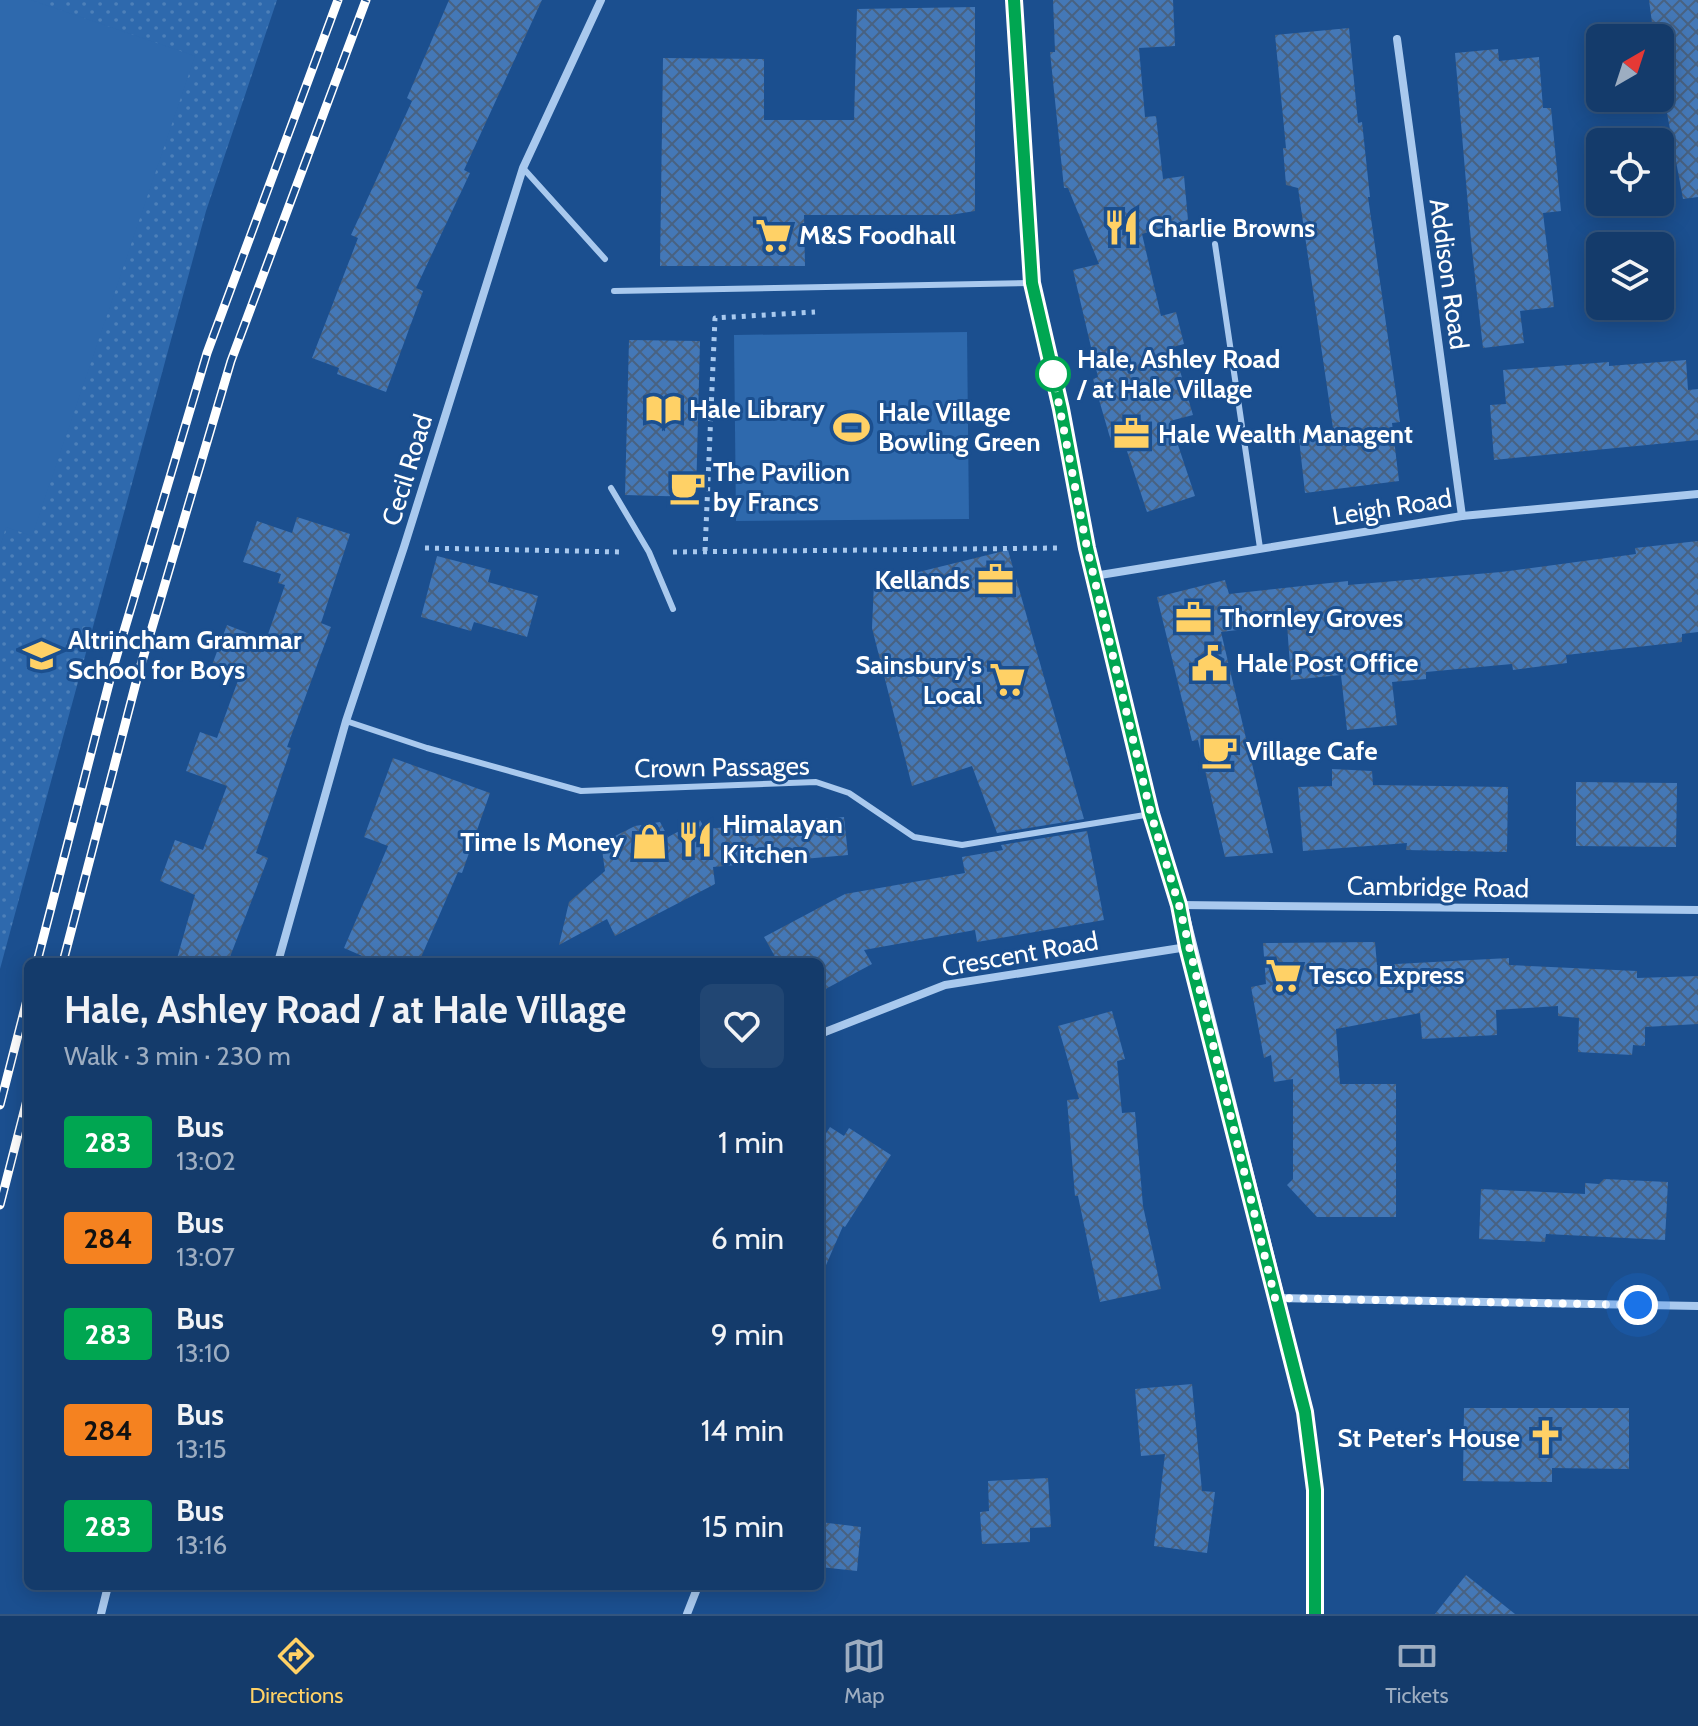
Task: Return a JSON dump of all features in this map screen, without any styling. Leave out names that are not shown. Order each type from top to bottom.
[{"type":"main road","points":[[1014,0],[1032,283],[1061,409],[1087,548],[1151,814],[1179,905],[1305,1412],[1313,1472],[1315,1614]]},
{"type":"street","name":"Cecil Road","points":[[279,958],[346,721],[523,168],[601,0]]},
{"type":"street","name":"Addison Road","points":[[1397,39],[1462,516]]},
{"type":"street","name":"Leigh Road","points":[[1094,576],[1462,516],[1698,494]]},
{"type":"street","name":"Cambridge Road","points":[[1179,905],[1698,910]]},
{"type":"street","name":"Crescent Road","points":[[824,1034],[945,985],[1187,947]]},
{"type":"street","points":[[1275,1298],[1698,1306]]},
{"type":"street","points":[[101,1614],[107,1590]]},
{"type":"street","points":[[687,1614],[696,1590]]},
{"type":"lane","points":[[523,168],[605,259]]},
{"type":"lane","points":[[1215,244],[1260,548]]},
{"type":"lane","points":[[614,291],[1032,283]]},
{"type":"lane","points":[[611,488],[649,552],[673,609]]},
{"type":"lane","name":"Crown Passages","points":[[346,721],[427,748],[581,791],[816,782],[849,793],[914,837],[962,845],[1151,814]]},
{"type":"path","points":[[705,551],[715,318]]},
{"type":"path","points":[[404,547],[649,552],[1087,548]]},
{"type":"shaded area","name":"Altrincham Grammar School for Boys","points":[[0,0],[277,0],[206,211],[0,969]]},
{"type":"shaded area","points":[[0,0],[31,0],[195,56],[32,536],[6,527],[0,547]]},
{"type":"shaded area","name":"Hale Village Bowling Green","points":[[967,332],[969,519],[736,521],[734,335]]},
{"type":"building","points":[[449,0],[542,0],[464,170],[470,173],[416,288],[423,291],[386,392],[337,374],[339,368],[312,358],[358,238],[351,235],[412,101],[407,98]]},
{"type":"building","points":[[1053,0],[1173,0],[1175,46],[1139,48],[1145,117],[1156,116],[1163,179],[1184,176],[1188,220],[1142,234],[1161,316],[1176,312],[1184,344],[1173,347],[1193,415],[1170,421],[1195,496],[1147,512],[1125,445],[1113,448],[1093,379],[1098,377],[1073,270],[1099,264],[1068,188],[1064,188],[1050,52],[1055,52]]},
{"type":"building","points":[[1649,0],[1698,0],[1698,197],[1683,199],[1674,151],[1674,128],[1670,128],[1667,113],[1660,113],[1674,112],[1674,24],[1652,24]]},
{"type":"building","points":[[975,7],[975,211],[950,215],[804,215],[805,266],[660,266],[663,58],[764,59],[764,120],[854,120],[857,9]]},
{"type":"building","points":[[1349,28],[1358,123],[1362,122],[1368,197],[1400,422],[1392,423],[1399,481],[1305,493],[1299,439],[1334,435],[1298,188],[1286,185],[1283,148],[1286,148],[1275,35]]},
{"type":"building","points":[[1498,49],[1499,61],[1539,57],[1543,108],[1551,108],[1561,211],[1543,213],[1554,307],[1520,311],[1524,343],[1483,348],[1455,53]]},
{"type":"building","name":"Hale Library","points":[[629,340],[700,341],[696,497],[625,495]]},
{"type":"building","points":[[1686,360],[1688,390],[1698,389],[1698,440],[1494,460],[1490,405],[1506,404],[1503,370]]},
{"type":"building","points":[[297,517],[350,534],[321,623],[331,627],[287,747],[291,748],[256,853],[268,858],[230,958],[177,958],[195,895],[160,881],[175,840],[203,850],[227,786],[186,771],[200,732],[217,738],[240,675],[212,665],[227,625],[266,640],[285,585],[278,583],[281,574],[243,562],[257,521],[292,533]]},
{"type":"building","points":[[1698,541],[1698,632],[1682,634],[1682,642],[1566,655],[1567,663],[1513,670],[1512,664],[1426,672],[1426,679],[1392,682],[1397,725],[1347,730],[1341,675],[1291,680],[1287,624],[1221,632],[1273,853],[1225,857],[1198,740],[1192,741],[1157,597],[1225,580],[1229,594],[1348,581],[1348,585],[1501,572],[1636,554],[1635,548]]},
{"type":"building","points":[[1008,550],[1084,819],[997,833],[972,766],[912,786],[872,628],[874,583]]},
{"type":"building","points":[[437,556],[491,570],[488,582],[538,596],[527,637],[474,622],[471,631],[421,617]]},
{"type":"building","points":[[393,758],[490,793],[462,873],[458,872],[421,958],[367,958],[344,948],[388,846],[364,837]]},
{"type":"building","points":[[1332,769],[1372,771],[1373,785],[1508,787],[1507,852],[1406,850],[1407,843],[1303,851],[1298,787],[1332,786]]},
{"type":"building","points":[[1576,782],[1677,783],[1676,847],[1576,846]]},
{"type":"building","points":[[844,817],[848,855],[713,867],[715,884],[615,936],[607,919],[559,945],[569,902],[605,871],[601,843],[635,826],[660,822],[668,837],[700,820],[705,829]]},
{"type":"building","points":[[1087,831],[1104,920],[977,942],[975,930],[864,950],[872,964],[824,990],[824,958],[776,958],[764,937],[845,894],[965,873],[962,857],[1003,850],[1001,845]]},
{"type":"building","points":[[1375,942],[1377,965],[1509,958],[1509,965],[1637,971],[1637,978],[1698,976],[1698,1024],[1645,1027],[1645,1046],[1633,1045],[1632,1055],[1578,1052],[1579,1018],[1558,1016],[1558,1006],[1496,1010],[1497,1035],[1422,1039],[1420,1013],[1336,1029],[1340,1084],[1396,1084],[1396,1217],[1317,1217],[1287,1185],[1293,1179],[1293,1079],[1274,1082],[1271,1055],[1264,1058],[1251,987],[1266,984],[1263,943]]},
{"type":"building","points":[[1112,1011],[1125,1059],[1117,1061],[1122,1113],[1135,1112],[1143,1206],[1161,1289],[1100,1302],[1078,1196],[1075,1196],[1067,1100],[1079,1099],[1058,1026]]},
{"type":"building","points":[[830,1127],[844,1136],[849,1128],[891,1155],[843,1226],[824,1270],[824,1137]]},
{"type":"building","points":[[1604,1179],[1668,1182],[1665,1240],[1546,1234],[1545,1242],[1479,1239],[1481,1189],[1585,1194],[1585,1183],[1599,1184]]},
{"type":"building","points":[[1192,1384],[1202,1491],[1215,1492],[1207,1553],[1154,1546],[1165,1454],[1141,1456],[1135,1389]]},
{"type":"building","name":"St Peter's House","points":[[1464,1408],[1629,1408],[1629,1469],[1552,1468],[1552,1482],[1463,1481]]},
{"type":"building","points":[[1048,1478],[1051,1527],[1030,1528],[1030,1542],[982,1544],[980,1512],[989,1511],[988,1481]]},
{"type":"building","points":[[824,1522],[861,1527],[857,1571],[824,1567]]},
{"type":"building","points":[[1466,1575],[1515,1614],[1435,1614]]},
{"type":"railway","points":[[38,958],[113,668],[207,353],[338,0]]},
{"type":"railway","points":[[64,958],[138,675],[231,361],[366,0]]},
{"type":"railway","points":[[0,1105],[24,1012]]},
{"type":"railway","points":[[0,1205],[24,1112]]},
{"type":"bus line","name":"283","points":[[1014,0],[1032,283],[1061,409],[1087,548],[1151,814],[1179,905],[1305,1412],[1315,1490],[1315,1614]]},
{"type":"place","name":"Charlie Browns","points":[[1122,228]]},
{"type":"place","name":"M&S Foodhall","points":[[773,235]]},
{"type":"place","name":"Hale, Ashley Road / at Hale Village","points":[[1053,374]]},
{"type":"place","name":"Hale Library","points":[[663,409]]},
{"type":"place","name":"Hale Village Bowling Green","points":[[852,427]]},
{"type":"place","name":"Hale Wealth Managent","points":[[1132,434]]},
{"type":"place","name":"The Pavilion by Francs","points":[[687,487]]},
{"type":"place","name":"Kellands","points":[[996,580]]},
{"type":"place","name":"Thornley Groves","points":[[1194,618]]},
{"type":"place","name":"Altrincham Grammar School for Boys","points":[[42,655]]},
{"type":"place","name":"Hale Post Office","points":[[1210,663]]},
{"type":"place","name":"Sainsbury's Local","points":[[1008,680]]},
{"type":"place","name":"Village Cafe","points":[[1220,751]]},
{"type":"place","name":"Himalayan Kitchen","points":[[696,839]]},
{"type":"place","name":"Time Is Money","points":[[650,842]]},
{"type":"place","name":"Tesco Express","points":[[1283,975]]},
{"type":"place","name":"St Peter's House","points":[[1546,1438]]},
{"type":"route","points":[[1053,374],[1087,548],[1151,814],[1179,905],[1275,1298],[1638,1305]]}]
